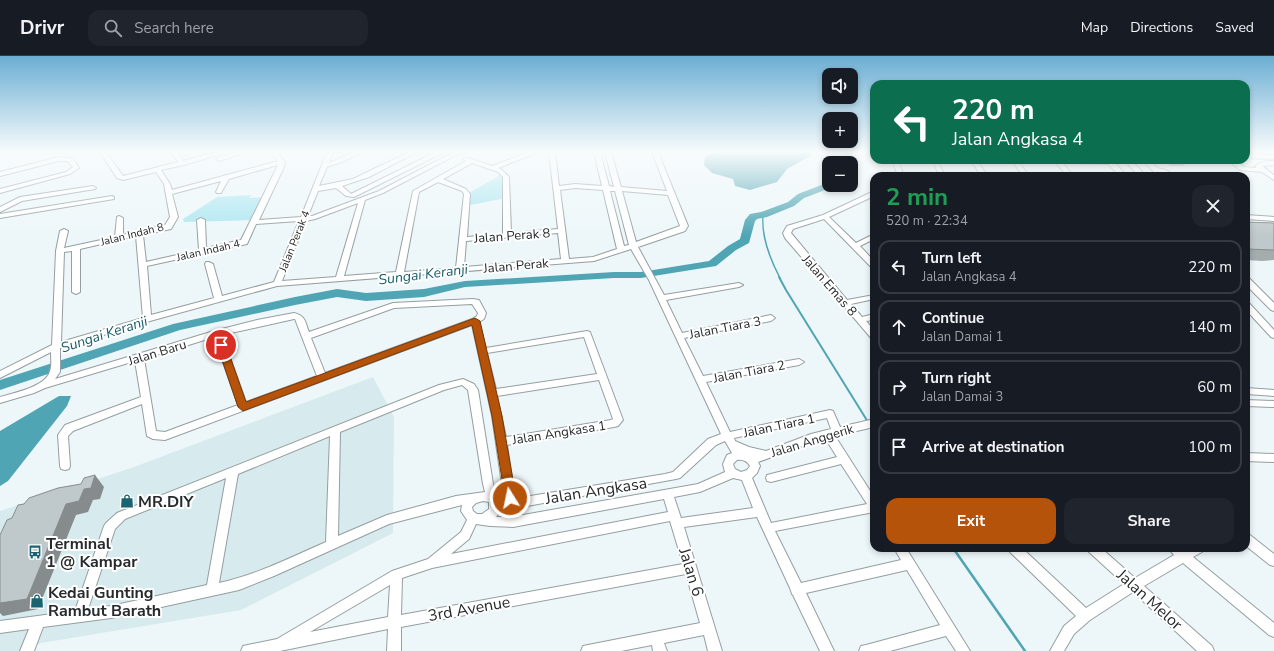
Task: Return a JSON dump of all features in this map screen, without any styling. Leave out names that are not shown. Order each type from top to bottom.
[{"type":"street","points":[[0,192],[44,180]]},
{"type":"street","name":"Jalan Indah 8","points":[[60,252],[168,227],[174,217],[169,193],[163,180]]},
{"type":"street","points":[[169,193],[219,180]]},
{"type":"street","points":[[219,192],[225,180]]},
{"type":"street","name":"Jalan Indah 4","points":[[143,265],[244,242],[274,180]]},
{"type":"street","name":"Jalan Perak 4","points":[[276,284],[319,180]]},
{"type":"street","points":[[315,189],[338,187],[360,180]]},
{"type":"street","points":[[338,187],[348,195],[352,196],[386,180]]},
{"type":"street","points":[[254,222],[303,220],[362,200],[405,180]]},
{"type":"street","points":[[400,274],[416,191],[436,180]]},
{"type":"street","points":[[439,180],[464,190],[467,194],[460,270]]},
{"type":"street","points":[[506,180],[507,235]]},
{"type":"street","points":[[556,180],[565,261]]},
{"type":"street","points":[[604,180],[621,250]]},
{"type":"street","points":[[615,180],[633,245],[653,280],[700,380],[729,439],[739,455]]},
{"type":"street","points":[[557,188],[575,186],[671,193],[666,180]]},
{"type":"street","points":[[0,210],[20,199],[93,188]]},
{"type":"street","name":"Jalan Perak","points":[[0,375],[56,346],[147,319],[276,284],[594,259],[684,228],[671,193]]},
{"type":"street","points":[[870,195],[825,216],[870,261]]},
{"type":"street","points":[[0,216],[112,198]]},
{"type":"street","points":[[339,279],[362,200]]},
{"type":"street","name":"Jalan Emas 8","points":[[825,216],[790,228],[787,233],[788,236],[870,331]]},
{"type":"street","points":[[1250,217],[1274,218]]},
{"type":"street","points":[[119,218],[119,238]]},
{"type":"street","points":[[201,220],[203,252]]},
{"type":"street","points":[[44,385],[52,378],[56,358],[60,252],[64,231]]},
{"type":"street","name":"Jalan Perak 8","points":[[463,239],[562,232]]},
{"type":"street","points":[[139,233],[147,319]]},
{"type":"street","points":[[855,246],[870,238]]},
{"type":"street","points":[[76,248],[76,292]]},
{"type":"street","points":[[210,264],[219,300]]},
{"type":"street","points":[[1250,284],[1274,308]]},
{"type":"street","points":[[661,298],[739,285]]},
{"type":"street","points":[[844,303],[870,298]]},
{"type":"street","points":[[139,357],[151,433],[159,436],[165,436],[322,378],[475,321],[481,317],[482,313],[476,302],[469,301],[393,306],[308,336],[322,378]]},
{"type":"street","points":[[1250,309],[1274,334]]},
{"type":"street","name":"Jalan Baru","points":[[0,400],[44,385],[65,380],[217,333],[257,323],[294,316],[299,317],[308,336]]},
{"type":"street","name":"Jalan Tiara 3","points":[[679,336],[771,318]]},
{"type":"street","points":[[860,320],[870,318]]},
{"type":"street","points":[[475,321],[483,351],[501,442]]},
{"type":"street","points":[[217,333],[243,407]]},
{"type":"street","points":[[483,351],[588,334],[602,376],[492,393]]},
{"type":"street","name":"Jalan Tiara 2","points":[[700,380],[799,362]]},
{"type":"street","name":"Jalan Angkasa 1","points":[[501,442],[617,422],[618,420],[602,376]]},
{"type":"street","points":[[79,617],[110,526],[114,521],[129,511],[442,387],[456,383],[467,383],[473,390],[486,473],[495,502],[493,513],[474,515]]},
{"type":"street","points":[[1250,391],[1274,393]]},
{"type":"street","points":[[65,466],[63,435],[69,428],[146,399]]},
{"type":"street","points":[[1250,403],[1274,404]]},
{"type":"street","name":"Jalan Tiara 1","points":[[676,475],[712,442],[830,414],[833,432]]},
{"type":"street","name":"Jalan Anggerik","points":[[751,460],[764,454],[833,432],[870,424]]},
{"type":"street","points":[[332,545],[336,429]]},
{"type":"street","points":[[833,432],[844,459],[870,500]]},
{"type":"street","points":[[729,439],[747,450],[764,454]]},
{"type":"street","name":"Jalan Angkasa","points":[[501,442],[510,498],[516,503],[676,475]]},
{"type":"street","points":[[739,455],[748,457],[755,466],[753,472],[746,476],[730,471],[728,464],[731,458],[739,455]]},
{"type":"street","points":[[1250,457],[1274,458]]},
{"type":"street","points":[[771,478],[844,459]]},
{"type":"street","points":[[212,590],[234,470]]},
{"type":"street","points":[[474,515],[468,505],[475,498],[486,473]]},
{"type":"street","points":[[438,506],[457,507],[474,515],[499,523],[700,488],[733,473]]},
{"type":"street","points":[[746,476],[760,512],[796,590],[827,651]]},
{"type":"street","points":[[599,489],[602,506]]},
{"type":"street","name":"Jalan 6","points":[[668,494],[715,651]]},
{"type":"street","points":[[0,627],[111,612],[245,582],[387,520],[456,501],[486,496],[512,517],[523,520]]},
{"type":"street","points":[[768,528],[870,507]]},
{"type":"street","points":[[275,646],[396,575],[432,563],[676,519],[760,512]]},
{"type":"street","points":[[432,563],[465,535],[474,515]]},
{"type":"street","points":[[1250,542],[1274,561]]},
{"type":"street","points":[[902,552],[962,651]]},
{"type":"street","points":[[1018,552],[1070,604],[1085,616]]},
{"type":"street","name":"Jalan Melor","points":[[1097,552],[1207,651]]},
{"type":"street","points":[[1179,552],[1274,631]]},
{"type":"street","points":[[1057,651],[1069,630],[1085,616],[1134,585],[1191,552]]},
{"type":"street","points":[[796,590],[909,564]]},
{"type":"street","name":"3rd Avenue","points":[[248,651],[395,622],[690,568]]},
{"type":"street","points":[[394,651],[396,575]]},
{"type":"street","points":[[27,651],[39,621]]},
{"type":"street","points":[[588,651],[708,628]]},
{"type":"street","points":[[866,651],[949,629]]},
{"type":"street","points":[[656,637],[660,651]]},
{"type":"shaded area","points":[[492,180],[505,180],[506,198],[465,206],[467,194]]},
{"type":"shaded area","points":[[733,180],[779,180],[777,182],[750,190],[735,186]]},
{"type":"shaded area","points":[[251,195],[249,198],[267,197],[256,220],[184,222],[183,219],[217,197]]},
{"type":"shaded area","points":[[373,377],[394,417],[393,533],[241,610],[41,643],[22,651],[0,651],[0,511],[134,467]]},
{"type":"shaded area","points":[[59,396],[71,396],[67,406],[8,481],[0,486],[0,431]]},
{"type":"building","points":[[1250,222],[1274,223],[1274,250],[1250,249]]},
{"type":"building","name":"Terminal 1 @ Kampar","points":[[95,475],[91,488],[84,489],[79,501],[66,504],[27,599],[0,603],[0,535],[7,520],[12,518],[18,505],[24,504],[29,498],[58,488],[81,484],[84,478]]},
{"type":"waterway","name":"Sungai Keranji","points":[[0,385],[177,327],[337,293],[366,297],[424,293],[465,284],[614,275],[641,275],[712,264],[732,248],[745,241],[750,220],[754,216],[763,215],[791,204],[801,196],[822,188]]},
{"type":"waterway","points":[[763,215],[763,231],[767,248],[780,278]]},
{"type":"waterway","points":[[779,277],[868,422]]},
{"type":"waterway","points":[[956,552],[1025,651]]},
{"type":"place","name":"MR.DIY","points":[[127,501]]},
{"type":"place","name":"Terminal 1 @ Kampar","points":[[35,552]]},
{"type":"place","name":"Kedai Gunting Rambut Barath","points":[[37,601]]},
{"type":"route","points":[[221,345],[243,407],[475,321],[497,416],[510,498]]}]
